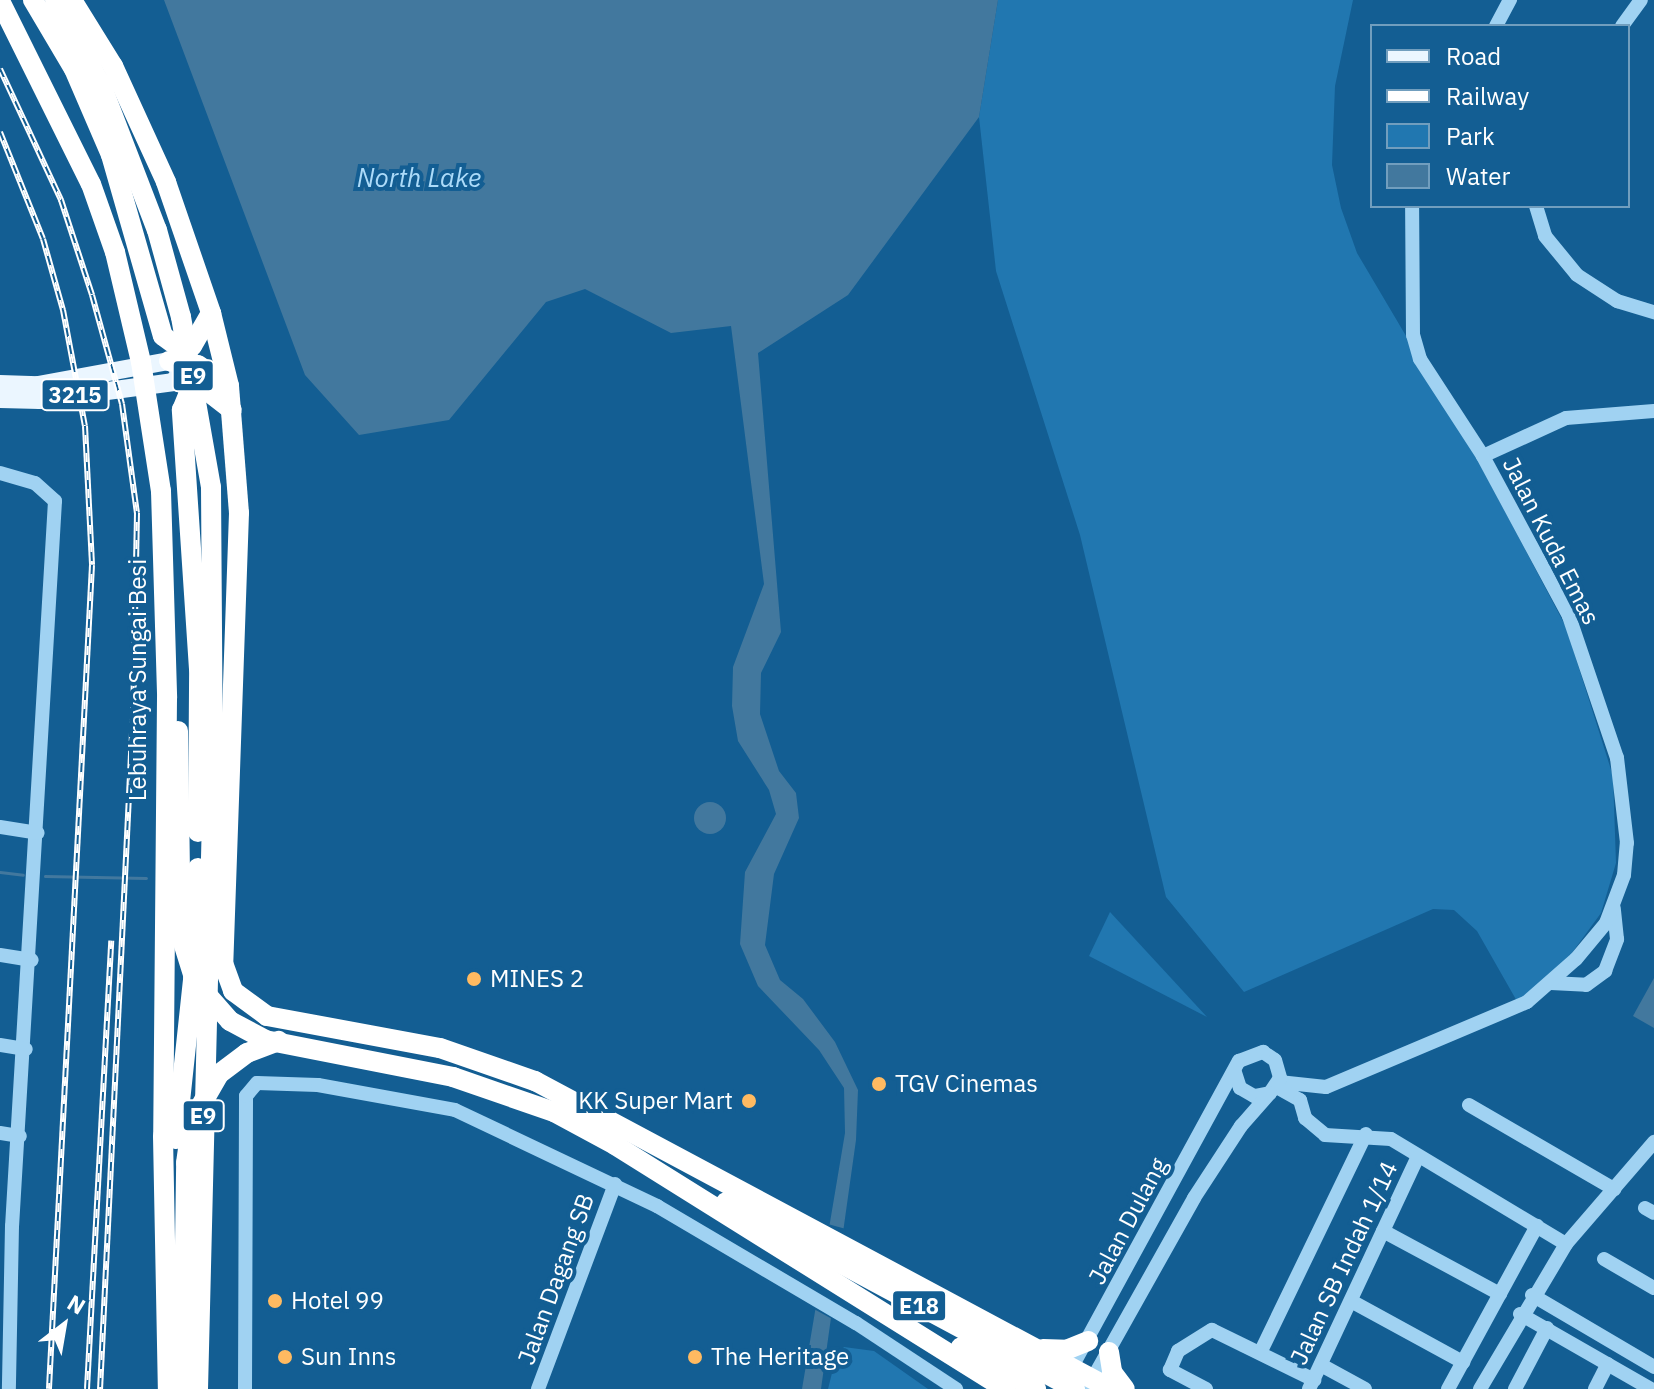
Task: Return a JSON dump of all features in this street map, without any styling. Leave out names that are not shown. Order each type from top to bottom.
[{"type":"highway","points":[[33,0],[74,69],[128,204],[163,336],[184,348],[199,341],[211,313]]},
{"type":"highway","name":"E9","points":[[55,0],[102,87],[157,230],[181,317],[211,487],[213,776],[198,1389]]},
{"type":"highway","points":[[72,0],[113,66],[152,151],[211,313],[229,386],[239,548],[225,973],[233,991],[257,1011],[440,1048],[511,1071],[1024,1342],[1071,1368],[1092,1387]]},
{"type":"highway","name":"Lebuhraya Sungai Besi","points":[[0,1],[91,184],[115,252],[141,362],[164,534],[168,1389]]},
{"type":"highway","points":[[155,307],[149,343],[132,379],[165,403],[181,424]]},
{"type":"highway","points":[[169,361],[198,365],[229,386]]},
{"type":"highway","points":[[167,1250],[176,1218],[176,1125],[196,933],[197,644],[193,532],[181,424],[185,400],[199,389],[216,393],[232,410]]},
{"type":"highway","points":[[164,534],[178,581],[181,936],[187,965],[213,1006],[265,1040],[453,1077],[554,1112],[615,1145],[643,1168]]},
{"type":"highway","points":[[180,798],[186,781],[188,720],[197,644]]},
{"type":"highway","points":[[213,776],[234,690]]},
{"type":"highway","points":[[228,910],[234,965],[257,996],[285,1007],[447,1039],[529,1067],[621,1119],[764,1221]]},
{"type":"highway","points":[[183,1389],[186,1163],[192,1121],[219,1074],[247,1053],[278,1041],[310,1038],[359,1045],[506,1082],[572,1111],[764,1221]]},
{"type":"highway","points":[[203,1155],[225,1083],[250,1063],[274,1058],[466,1093],[643,1168]]},
{"type":"highway","name":"E18","points":[[643,1168],[1006,1381]]},
{"type":"highway","name":"E18","points":[[764,1221],[1092,1387]]},
{"type":"highway","points":[[1024,1342],[1058,1351],[1088,1341]]},
{"type":"highway","points":[[1006,1381],[1024,1378],[1036,1367],[1038,1356],[1024,1342]]},
{"type":"highway","points":[[1109,1352],[1112,1372],[1125,1389]]},
{"type":"highway","points":[[1006,1381],[1036,1389]]},
{"type":"main road","points":[[132,379],[177,380],[182,369],[169,361]]},
{"type":"main road","name":"3215","points":[[5,392],[132,379]]},
{"type":"street","points":[[1497,24],[1510,0]]},
{"type":"street","points":[[1623,24],[1641,0]]},
{"type":"street","name":"Jalan Kuda Emas","points":[[1412,208],[1413,335],[1420,359],[1483,456],[1569,616],[1617,758],[1627,843],[1614,908],[1617,939],[1605,971],[1586,985],[1551,983]]},
{"type":"street","points":[[1537,208],[1545,236],[1577,275],[1617,301],[1654,312]]},
{"type":"street","points":[[1483,456],[1566,418],[1654,411]]},
{"type":"street","points":[[0,473],[35,483],[55,501],[26,1049],[20,1136],[6,1225],[5,1316],[9,1389]]},
{"type":"street","points":[[0,827],[38,833]]},
{"type":"street","name":"Jalan Kuda Emas","points":[[1275,1088],[1326,1087],[1527,1002],[1551,983],[1614,908]]},
{"type":"street","points":[[0,955],[32,960]]},
{"type":"street","points":[[0,1045],[26,1049]]},
{"type":"street","points":[[1275,1088],[1279,1067],[1263,1052],[1246,1055],[1235,1073],[1246,1093],[1275,1088],[1296,1096],[1305,1118],[1325,1135],[1384,1137],[1566,1244]]},
{"type":"street","name":"Jalan Dulang","points":[[1059,1389],[1235,1073]]},
{"type":"street","points":[[245,1389],[246,1096],[257,1083],[318,1085],[455,1110],[615,1184],[856,1323],[956,1389]]},
{"type":"street","name":"Jalan Dulang","points":[[1092,1387],[1202,1186],[1275,1088]]},
{"type":"street","points":[[1469,1105],[1614,1189]]},
{"type":"street","points":[[0,1133],[20,1136]]},
{"type":"street","points":[[1261,1351],[1366,1134]]},
{"type":"street","points":[[1480,1389],[1520,1314],[1566,1244],[1654,1142]]},
{"type":"street","name":"Jalan SB Indah 1/14","points":[[1312,1384],[1418,1156]]},
{"type":"street","name":"Jalan Dagang SB","points":[[538,1389],[615,1184]]},
{"type":"street","points":[[1448,1389],[1537,1226]]},
{"type":"street","points":[[1383,1231],[1500,1294]]},
{"type":"street","points":[[1134,1257],[1156,1270]]},
{"type":"street","points":[[1604,1259],[1654,1288]]},
{"type":"street","points":[[1532,1295],[1654,1367]]},
{"type":"street","points":[[1351,1301],[1463,1362]]},
{"type":"street","points":[[1520,1314],[1651,1389]]},
{"type":"street","points":[[1515,1389],[1547,1328]]},
{"type":"street","points":[[1206,1389],[1170,1370],[1178,1351],[1212,1330],[1261,1351],[1312,1384]]},
{"type":"street","points":[[1595,1389],[1608,1364]]},
{"type":"street","points":[[1321,1365],[1365,1389]]},
{"type":"green space","points":[[998,0],[1353,0],[1335,86],[1332,165],[1341,208],[1357,253],[1464,434],[1566,627],[1613,776],[1616,863],[1601,913],[1566,961],[1518,1003],[1477,931],[1454,910],[1433,909],[1244,992],[1166,897],[1080,535],[996,271],[979,117]]},
{"type":"green space","points":[[1110,912],[1207,1017],[1089,956]]},
{"type":"green space","points":[[844,1347],[874,1351],[928,1389],[828,1389],[836,1357]]},
{"type":"water","name":"North Lake","points":[[164,0],[998,0],[979,117],[848,295],[758,353],[781,632],[761,673],[760,714],[779,771],[796,793],[799,818],[774,874],[765,945],[780,980],[803,999],[835,1042],[858,1090],[856,1140],[821,1389],[802,1389],[845,1133],[844,1088],[819,1050],[758,986],[740,944],[745,872],[776,814],[769,790],[738,741],[732,706],[733,667],[764,584],[731,326],[671,333],[585,289],[546,302],[449,420],[359,435],[305,375]]},
{"type":"water","points":[[710,802],[722,806],[726,818],[722,830],[710,834],[698,830],[694,818],[698,806]]},
{"type":"water","points":[[1654,978],[1654,1028],[1633,1016]]},
{"type":"pier","points":[[824,1223],[846,1229],[836,1321],[812,1308]]},
{"type":"waterway","points":[[0,872],[23,875]]},
{"type":"waterway","points":[[45,876],[146,878]]},
{"type":"railway","points":[[0,69],[61,200],[92,295],[122,404],[137,513],[133,713],[100,1389]]},
{"type":"railway","points":[[0,132],[43,239],[63,310],[85,426],[92,565],[49,1389]]},
{"type":"railway","points":[[87,1389],[111,941]]},
{"type":"place","name":"MINES 2","points":[[474,979]]},
{"type":"place","name":"TGV Cinemas","points":[[879,1084]]},
{"type":"place","name":"KK Super Mart","points":[[749,1101]]},
{"type":"place","name":"Hotel 99","points":[[275,1301]]},
{"type":"place","name":"Sun Inns","points":[[285,1357]]},
{"type":"place","name":"The Heritage","points":[[695,1357]]}]
